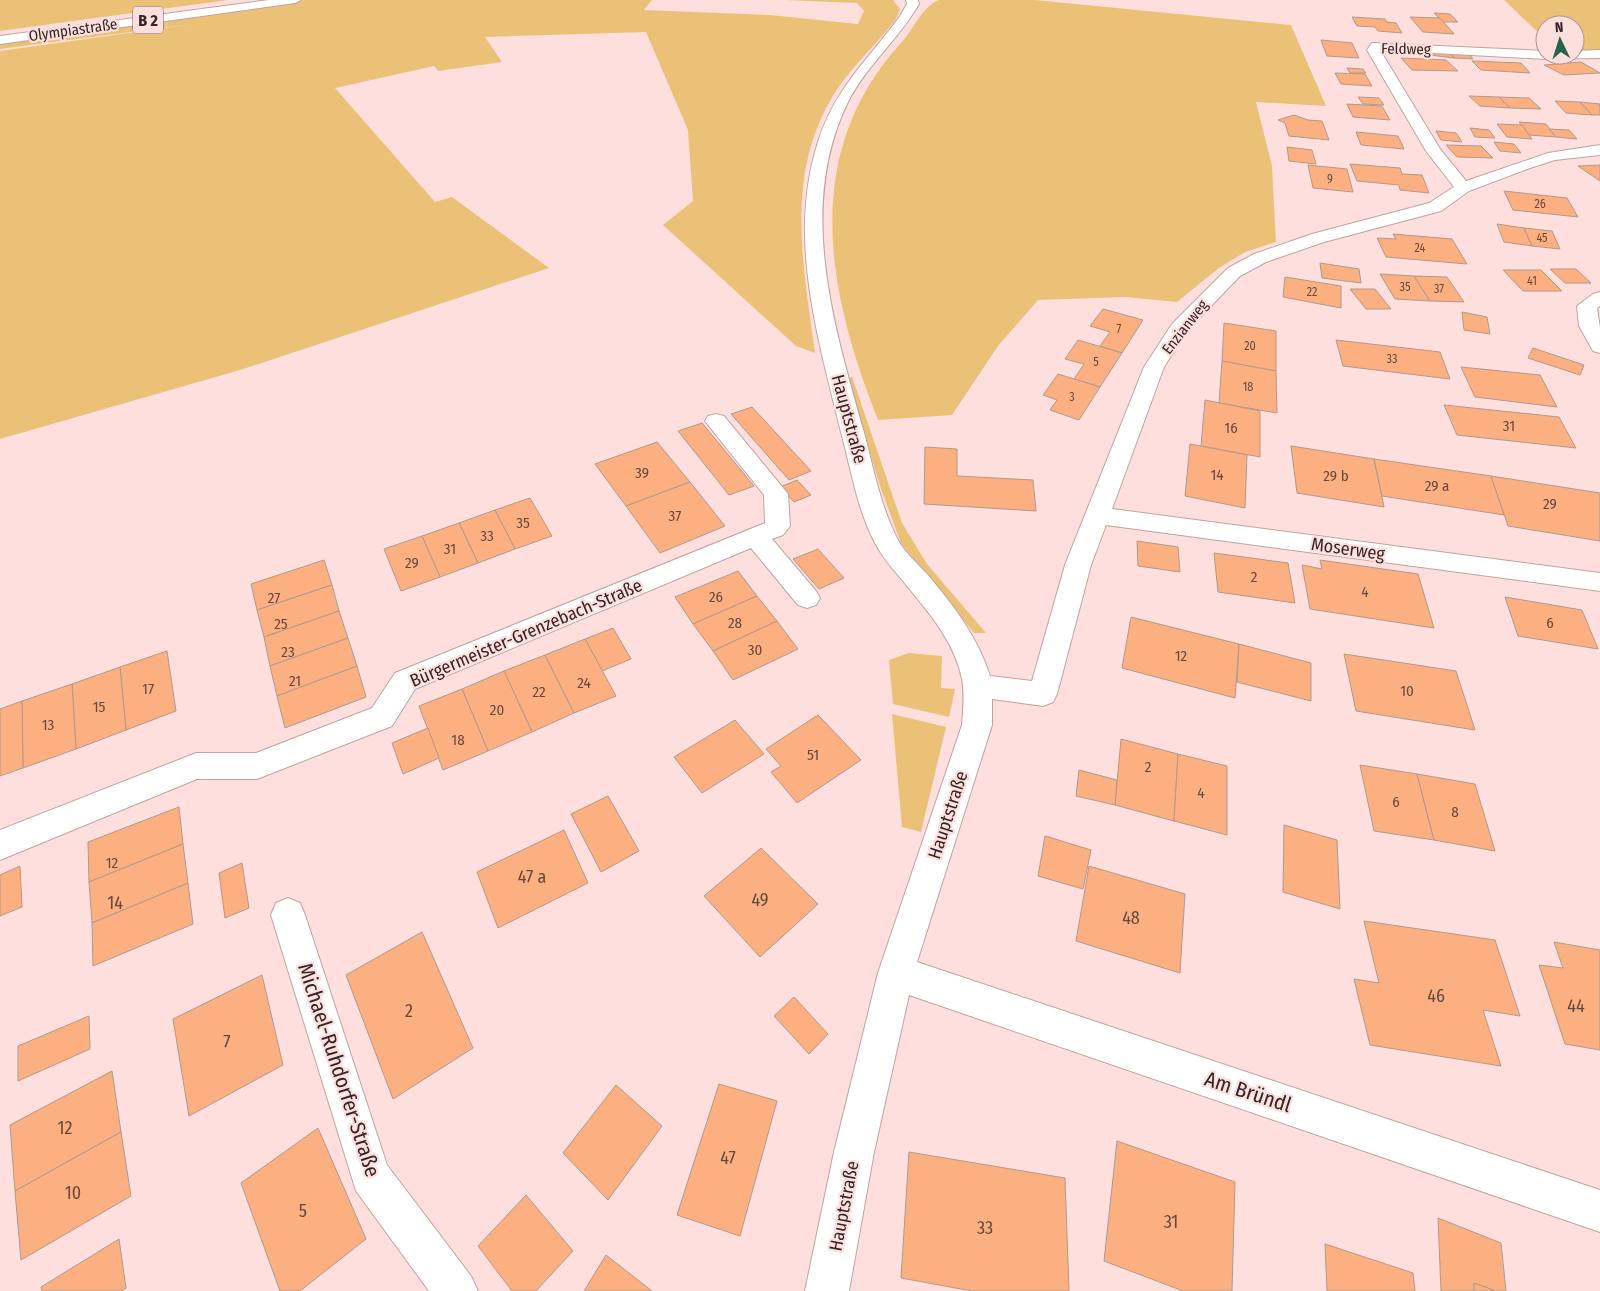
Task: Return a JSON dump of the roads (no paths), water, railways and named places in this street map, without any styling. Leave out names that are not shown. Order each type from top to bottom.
[{"type":"street","name":"Olympiastraße","points":[[0,40],[295,0]]},
{"type":"street","name":"Hauptstraße","points":[[827,1291],[854,1152],[896,973],[976,729],[977,686],[966,647],[939,607],[888,544],[869,492],[834,365],[816,280],[812,240],[814,201],[820,164],[841,102],[859,72],[903,23],[913,4],[912,0]]},
{"type":"street","name":"Feldweg","points":[[1463,188],[1434,150],[1373,50],[1376,46],[1535,54]]},
{"type":"street","points":[[1585,54],[1600,54]]},
{"type":"street","name":"Enzianweg","points":[[977,686],[1043,694],[1078,565],[1154,367],[1179,328],[1234,272],[1260,258],[1318,238],[1435,207],[1463,188],[1553,156],[1600,150]]},
{"type":"street","points":[[1600,298],[1587,306],[1589,326],[1600,347]]},
{"type":"street","name":"Bürgermeister-Grenzebach-Straße","points":[[0,845],[196,766],[257,766],[382,717],[405,682],[756,537],[778,526],[776,494],[716,421]]},
{"type":"street","name":"Moserweg","points":[[1097,515],[1600,582]]},
{"type":"street","points":[[756,537],[807,598]]},
{"type":"street","name":"Michael-Ruhdorfer-Straße","points":[[288,914],[370,1177],[456,1291]]},
{"type":"street","name":"Am Bründl","points":[[896,973],[1600,1211]]}]
